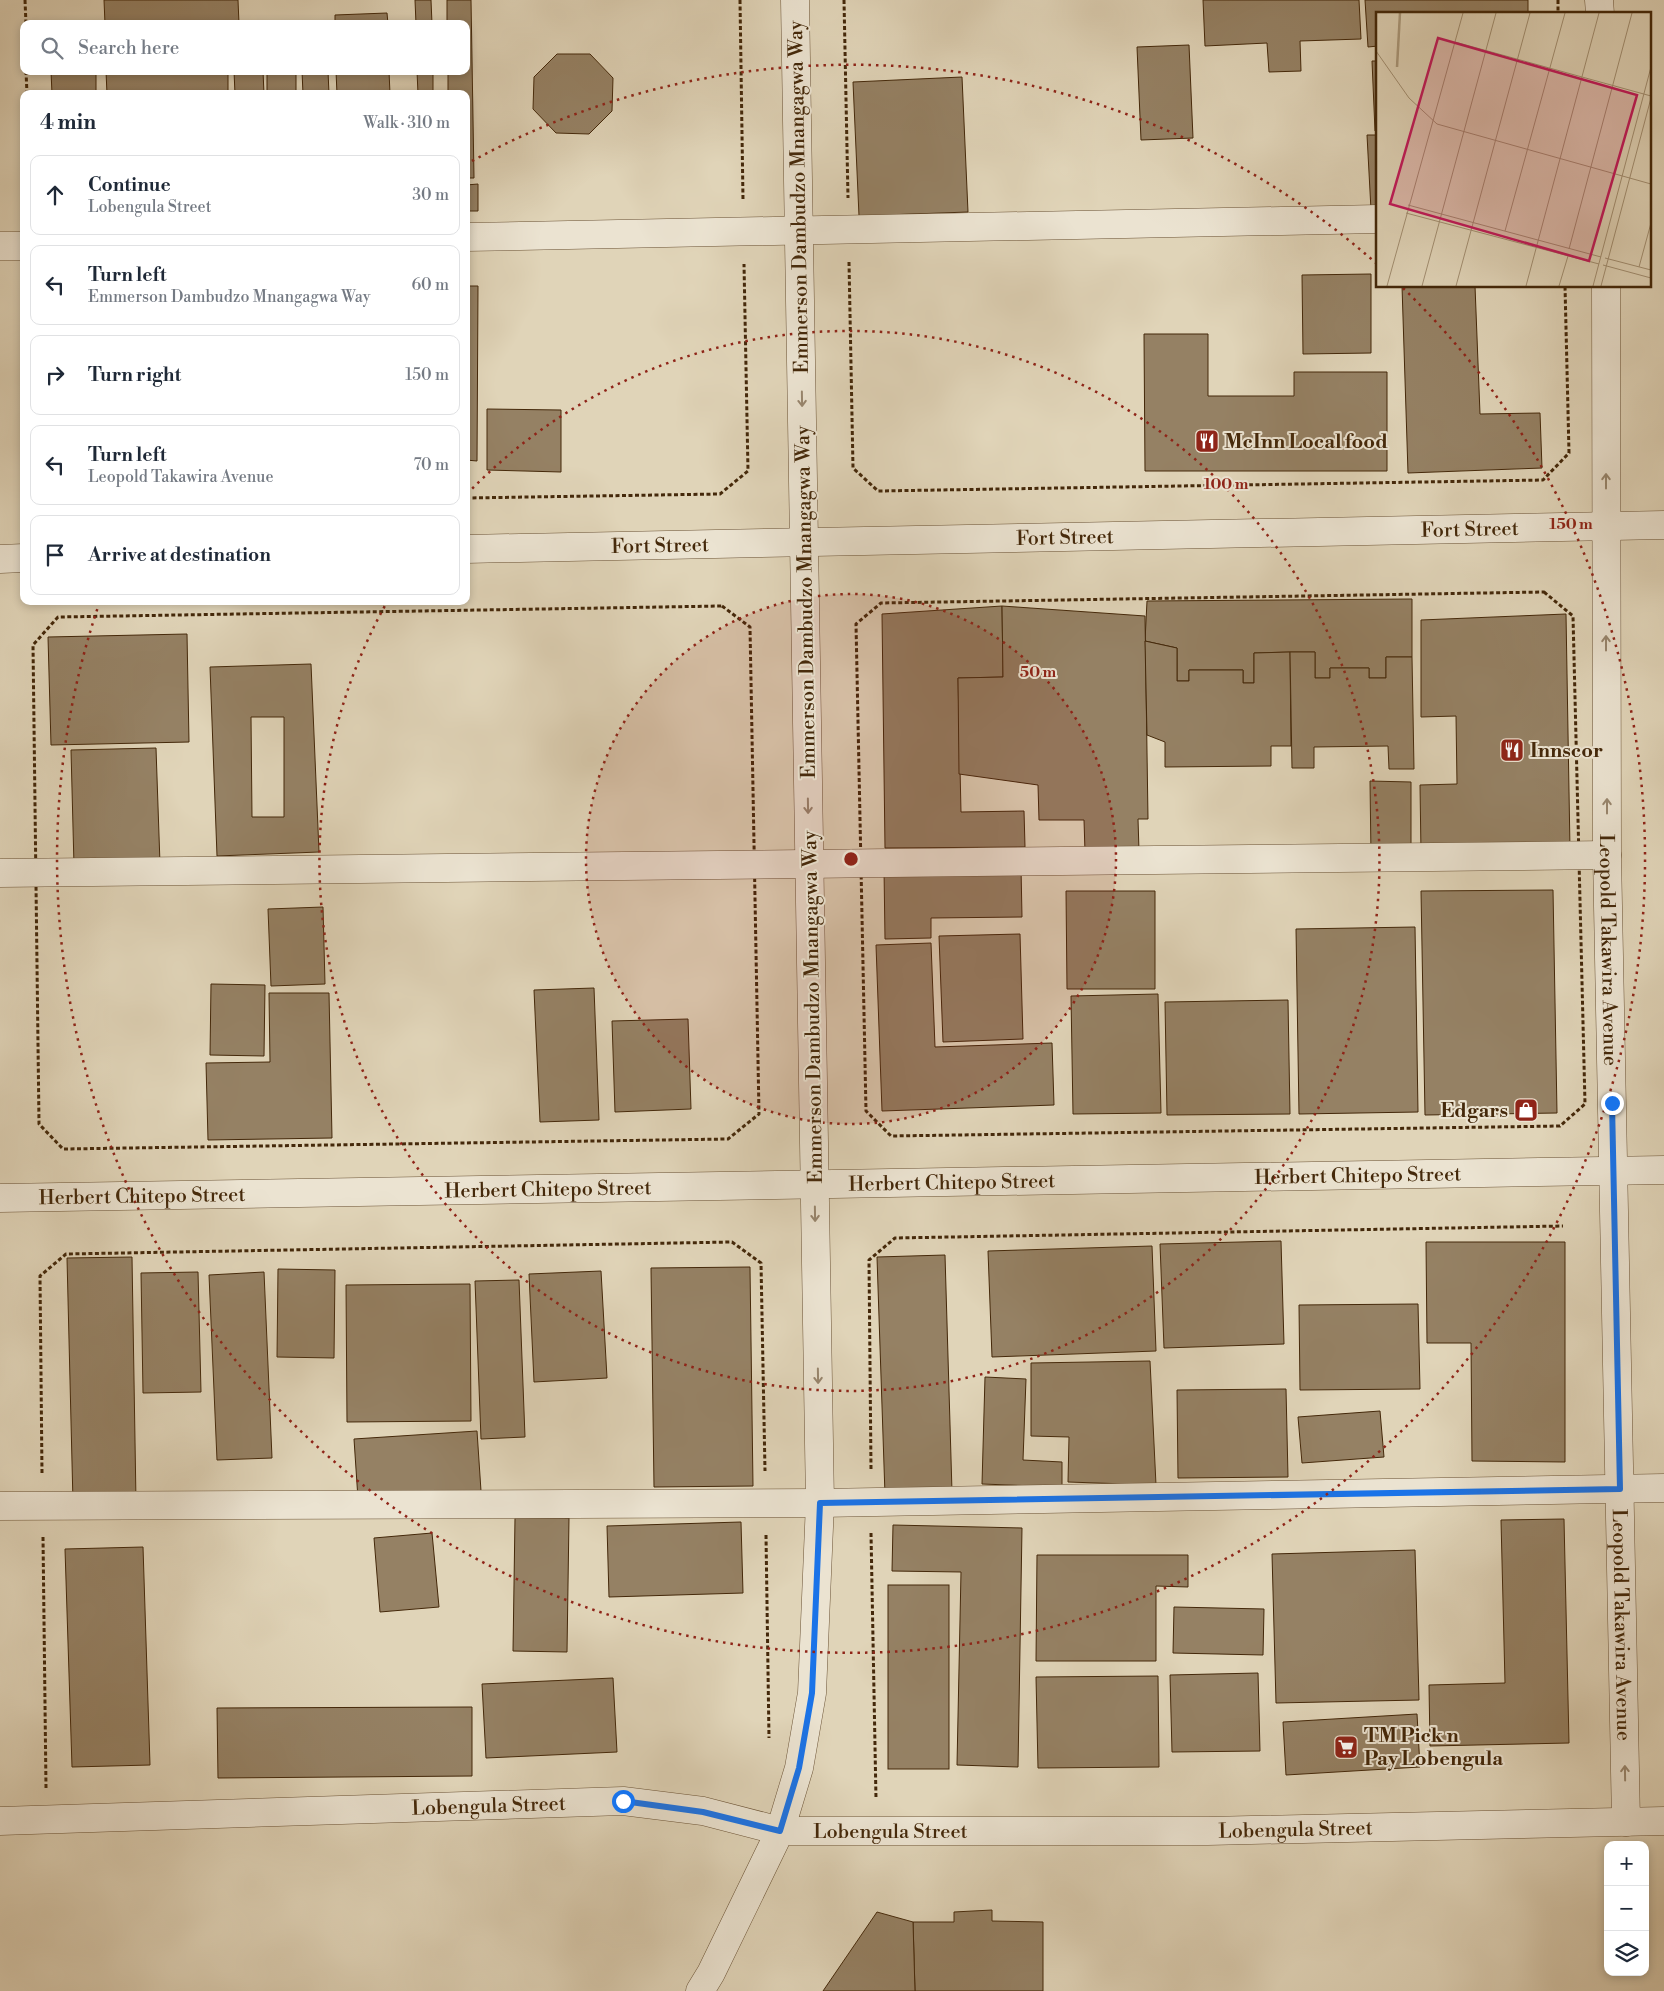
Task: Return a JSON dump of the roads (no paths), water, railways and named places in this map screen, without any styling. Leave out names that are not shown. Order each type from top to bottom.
[{"type":"street","name":"Emmerson Dambudzo Mnangagwa Way","points":[[700,1991],[711,1973],[780,1831],[799,1768],[812,1693],[820,1503],[795,0]]},
{"type":"street","points":[[470,237],[1376,220]]},
{"type":"street","points":[[0,246],[20,246]]},
{"type":"street","name":"Leopold Takawira Avenue","points":[[1606,288],[1607,855],[1626,1822]]},
{"type":"street","name":"Fort Street","points":[[470,549],[1664,525]]},
{"type":"street","points":[[0,559],[20,558]]},
{"type":"street","points":[[0,873],[1607,855]]},
{"type":"street","name":"Herbert Chitepo Street","points":[[0,1198],[1664,1170]]},
{"type":"street","points":[[0,1506],[820,1503],[1664,1488]]},
{"type":"street","name":"Lobengula Street","points":[[0,1821],[623,1801],[703,1812],[780,1831],[1208,1831],[1664,1822]]},
{"type":"place","name":"McInn Local food","points":[[1207,441]]},
{"type":"place","name":"Innscor","points":[[1512,750]]},
{"type":"place","name":"Edgars","points":[[1526,1110]]},
{"type":"place","name":"TM Pick n Pay Lobengula","points":[[1346,1747]]}]
